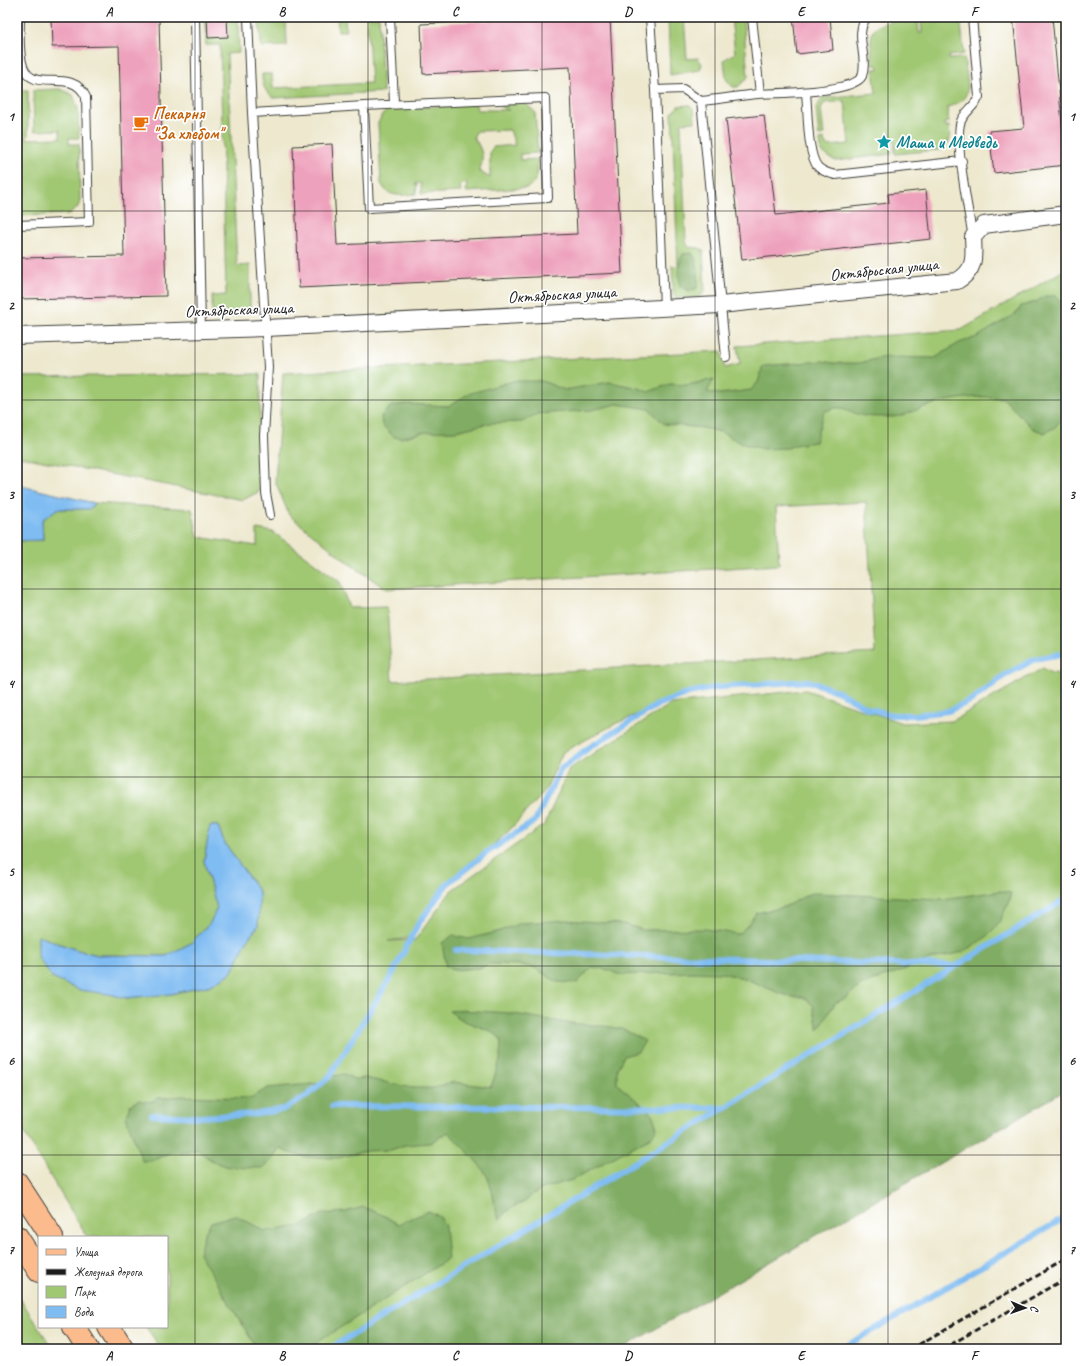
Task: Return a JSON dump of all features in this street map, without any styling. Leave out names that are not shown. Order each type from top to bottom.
[{"type":"main road","points":[[17,1183],[51,1236]]},
{"type":"main road","points":[[17,1237],[38,1269]]},
{"type":"main road","points":[[75,1328],[88,1349]]},
{"type":"street","points":[[973,237],[984,225],[1066,214]]},
{"type":"street","name":"Октябрьская улица","points":[[17,336],[266,328],[720,305],[957,281],[967,275],[972,267],[974,255],[973,237]]},
{"type":"lane","points":[[17,225],[89,222],[86,97],[82,87],[72,82],[40,81],[28,74],[23,67],[21,58],[20,17]]},
{"type":"lane","points":[[195,17],[201,329]]},
{"type":"lane","points":[[248,17],[252,113],[268,367],[264,436],[266,493],[270,515]]},
{"type":"lane","points":[[390,17],[394,104]]},
{"type":"lane","points":[[650,17],[655,90],[664,307]]},
{"type":"lane","points":[[752,17],[760,94]]},
{"type":"lane","points":[[655,90],[683,89],[700,101],[760,94],[806,93],[853,84],[861,78],[864,68],[861,32],[862,22],[867,17]]},
{"type":"lane","points":[[972,17],[979,97],[975,106],[961,122],[962,161],[973,237]]},
{"type":"lane","points":[[806,93],[812,156],[817,166],[826,173],[835,174],[962,161]]},
{"type":"lane","points":[[252,113],[394,104],[545,98],[548,198],[369,208],[364,106]]},
{"type":"lane","points":[[700,101],[726,357]]},
{"type":"green space","points":[[236,17],[238,20],[239,53],[227,54],[237,266],[250,265],[250,307],[242,314],[232,317],[222,316],[212,312],[212,296],[226,295],[220,45],[206,45],[204,18]]},
{"type":"green space","points":[[259,17],[318,17],[286,19],[287,46],[261,47]]},
{"type":"green space","points":[[337,17],[345,17],[346,31],[338,31]]},
{"type":"green space","points":[[367,17],[379,17],[383,92],[273,98],[267,92],[262,81],[262,74],[272,74],[273,88],[371,83]]},
{"type":"green space","points":[[668,17],[684,17],[687,59],[698,58],[702,64],[700,70],[670,75]]},
{"type":"green space","points":[[731,17],[743,17],[748,77],[738,87],[733,87],[726,79],[724,60],[735,54]]},
{"type":"green space","points":[[955,17],[961,24],[964,54],[949,56],[949,59],[964,58],[968,82],[966,95],[962,100],[947,107],[949,122],[944,123],[944,126],[949,126],[950,139],[945,147],[939,150],[895,154],[894,140],[890,140],[892,154],[836,161],[821,151],[820,140],[824,139],[825,144],[829,146],[849,144],[845,101],[824,103],[821,109],[824,135],[819,136],[816,108],[822,98],[876,93],[873,69],[878,69],[877,65],[873,65],[871,40],[873,33],[877,28],[882,24],[889,22],[918,19],[919,33],[922,33],[921,19]]},
{"type":"green space","points":[[60,89],[73,95],[78,108],[79,138],[69,138],[69,144],[79,144],[80,201],[78,207],[70,214],[17,216],[17,90],[28,90],[28,135],[26,139],[60,138],[60,130],[34,131],[33,90]]},
{"type":"green space","points":[[524,102],[535,112],[538,153],[520,154],[520,160],[538,159],[538,172],[536,179],[531,185],[527,188],[466,192],[467,183],[460,185],[461,192],[421,194],[421,183],[415,184],[417,185],[416,194],[396,195],[387,192],[381,183],[378,123],[383,114],[389,109],[476,104],[477,110],[509,110],[501,107],[501,103]],"holes":[[[510,130],[515,145],[493,147],[490,152],[490,178],[479,171],[482,162],[482,153],[479,145],[473,137],[477,131]]]},
{"type":"green space","points":[[690,105],[694,110],[695,122],[681,123],[686,241],[688,247],[703,250],[705,292],[696,298],[684,299],[676,298],[673,293],[672,265],[678,267],[672,113],[678,106]]},
{"type":"green space","points":[[692,253],[697,265],[698,279],[697,288],[691,291],[680,287],[679,270],[683,254]]},
{"type":"green space","points":[[1066,269],[1066,650],[1035,659],[1005,675],[972,700],[948,711],[915,715],[892,715],[867,708],[839,692],[809,681],[719,687],[688,693],[617,723],[563,752],[546,789],[510,830],[442,891],[418,924],[410,938],[388,941],[415,940],[452,890],[545,824],[569,769],[671,704],[806,690],[902,723],[952,721],[1043,668],[1051,673],[1066,674],[1066,900],[329,1349],[161,1349],[147,1328],[168,1328],[168,1236],[86,1236],[17,1121],[17,541],[43,540],[42,520],[57,509],[90,509],[94,503],[192,509],[198,537],[257,546],[257,529],[273,532],[340,582],[349,608],[387,607],[392,681],[875,653],[866,502],[776,507],[779,565],[386,589],[347,562],[289,515],[275,481],[283,373],[721,351],[725,368],[740,364],[737,346],[961,330]],"holes":[[[210,826],[218,826],[224,842],[259,892],[258,926],[248,939],[231,973],[211,985],[171,994],[126,998],[64,983],[52,978],[39,936],[77,950],[98,955],[166,956],[191,943],[210,923],[217,908],[204,861]]]},
{"type":"green space","points":[[1045,296],[1056,296],[1066,311],[1066,415],[1054,428],[1044,433],[1032,428],[1003,398],[994,397],[965,398],[945,401],[910,413],[892,417],[865,416],[842,408],[831,409],[824,412],[815,442],[795,445],[788,448],[763,449],[743,444],[721,432],[703,428],[664,424],[649,409],[617,404],[592,410],[537,414],[522,422],[490,423],[456,431],[424,432],[401,438],[394,437],[382,425],[381,416],[391,406],[405,404],[449,406],[468,394],[513,381],[542,381],[565,390],[609,382],[639,388],[648,392],[670,384],[688,385],[714,379],[707,392],[720,394],[751,390],[758,382],[763,366],[823,361],[833,363],[860,363],[883,357],[935,358],[959,343],[977,337],[1018,312],[1021,306],[1036,302]]},
{"type":"green space","points":[[260,374],[260,491],[243,500],[17,456],[17,377]]},
{"type":"green space","points":[[1001,891],[1011,893],[1008,904],[1000,921],[988,936],[963,952],[932,959],[860,986],[846,998],[835,1003],[818,1030],[813,1005],[803,997],[792,997],[779,993],[744,978],[721,973],[692,972],[619,975],[609,970],[592,967],[577,983],[557,982],[535,968],[522,965],[489,964],[480,968],[453,970],[446,967],[442,943],[453,935],[468,939],[497,932],[521,923],[568,920],[623,924],[643,930],[705,929],[738,934],[747,926],[756,913],[784,907],[811,893],[942,899]]},
{"type":"green space","points":[[1066,900],[1066,1090],[621,1349],[329,1349]]},
{"type":"green space","points":[[459,1010],[509,1013],[561,1022],[612,1027],[625,1030],[645,1041],[638,1052],[624,1056],[617,1069],[617,1084],[646,1108],[653,1116],[657,1128],[651,1137],[572,1180],[542,1189],[532,1195],[525,1202],[506,1212],[499,1220],[491,1186],[486,1175],[471,1155],[448,1132],[430,1143],[405,1145],[391,1150],[367,1151],[338,1158],[306,1157],[289,1153],[279,1148],[272,1160],[263,1168],[221,1165],[206,1157],[198,1150],[169,1153],[152,1161],[142,1161],[126,1117],[130,1105],[139,1100],[150,1102],[159,1098],[183,1096],[250,1098],[268,1088],[322,1083],[329,1077],[344,1074],[354,1079],[365,1078],[413,1088],[434,1088],[453,1082],[491,1087],[500,1060],[501,1039],[491,1031],[464,1021],[449,1011]]},
{"type":"green space","points":[[363,1207],[385,1216],[398,1224],[429,1211],[440,1217],[445,1226],[448,1259],[307,1349],[257,1349],[199,1253],[204,1234],[211,1222],[235,1215],[265,1231],[301,1226],[322,1214],[345,1212]]},
{"type":"green space","points":[[17,1294],[53,1349],[17,1349]]},
{"type":"water","points":[[17,485],[94,503],[90,509],[57,509],[42,520],[43,540],[17,541]]},
{"type":"water","points":[[210,826],[218,826],[224,842],[259,892],[258,926],[248,939],[231,973],[211,985],[171,994],[126,998],[79,990],[52,978],[38,957],[38,936],[77,950],[98,955],[166,956],[191,943],[210,923],[217,908],[204,861]]},
{"type":"building","points":[[51,17],[159,17],[166,296],[17,299],[17,258],[124,256],[119,46],[52,47]]},
{"type":"building","points":[[565,17],[610,17],[622,273],[299,288],[293,146],[332,144],[337,245],[577,234],[570,67],[423,74],[421,24]]},
{"type":"building","points":[[793,17],[830,17],[833,50],[797,54]]},
{"type":"building","points":[[1013,17],[1052,17],[1066,165],[994,173],[989,131],[1024,128]]},
{"type":"building","points":[[207,18],[227,18],[228,37],[208,38]]},
{"type":"building","points":[[764,115],[776,215],[889,203],[888,194],[926,190],[931,239],[742,260],[726,119]]},
{"type":"waterway","points":[[152,1115],[198,1117],[258,1114],[284,1109],[307,1096],[329,1077],[392,975],[418,924],[447,884],[486,853],[535,821],[561,769],[587,749],[657,705],[688,693],[719,687],[809,681],[839,692],[867,708],[892,715],[915,715],[948,711],[972,700],[1005,675],[1035,659],[1066,653]]},
{"type":"waterway","points":[[329,1349],[1066,899]]},
{"type":"waterway","points":[[456,950],[953,966]]},
{"type":"waterway","points":[[332,1106],[721,1108]]},
{"type":"waterway","points":[[841,1349],[1066,1217]]},
{"type":"railway","points":[[911,1349],[1066,1259]]},
{"type":"railway","points":[[943,1349],[1066,1278]]},
{"type":"place","name":"Пекарня \"За хлебом\"","points":[[141,123]]},
{"type":"place","name":"Маша и Медведь","points":[[884,142]]}]
